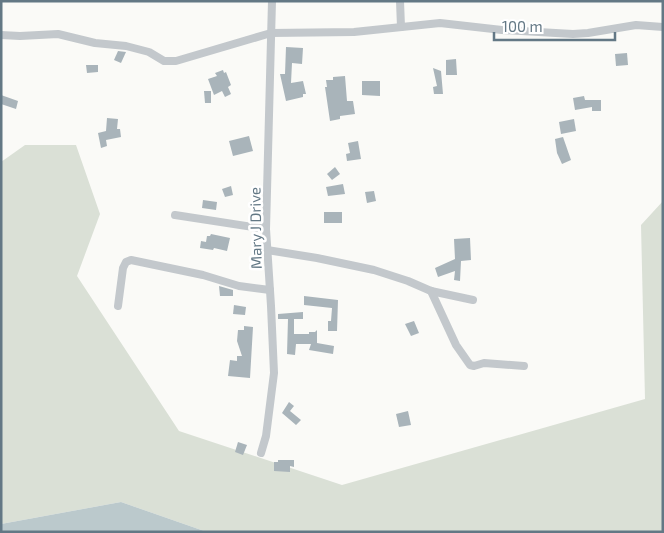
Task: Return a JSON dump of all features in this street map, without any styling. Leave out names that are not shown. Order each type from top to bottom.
[{"type":"street","name":"Mary J Drive","points":[[261,453],[266,436],[274,374],[266,229],[272,1]]},
{"type":"street","points":[[400,1],[401,27]]},
{"type":"street","points":[[1,36],[58,34],[126,46],[149,52],[164,61],[176,61],[195,57],[271,32],[354,32],[440,23],[502,30],[573,34],[636,25],[663,27]]},
{"type":"street","points":[[175,215],[266,229]]},
{"type":"street","points":[[267,250],[374,270],[431,291],[473,300]]},
{"type":"street","points":[[118,306],[123,268],[126,262],[131,260],[203,275],[240,286],[270,290]]},
{"type":"street","points":[[431,291],[456,345],[467,363],[474,366],[484,363],[524,366]]},
{"type":"shaded area","points":[[25,145],[76,145],[100,214],[77,276],[179,431],[342,485],[645,399],[641,225],[663,201],[663,532],[207,532],[121,502],[1,524],[1,162]]},
{"type":"shaded area","points":[[121,502],[207,532],[1,532],[1,524]]},
{"type":"building","points":[[286,47],[303,48],[302,64],[292,63],[291,83],[303,81],[306,94],[303,94],[303,97],[286,101],[280,74],[285,74]]},
{"type":"building","points":[[118,51],[126,52],[121,63],[114,60]]},
{"type":"building","points":[[627,53],[628,65],[616,66],[615,54]]},
{"type":"building","points":[[456,59],[457,75],[446,75],[446,60]]},
{"type":"building","points":[[86,65],[98,65],[98,72],[87,73]]},
{"type":"building","points":[[433,68],[441,71],[443,94],[434,94],[433,87],[437,86]]},
{"type":"building","points":[[223,70],[224,73],[226,72],[231,85],[228,87],[231,94],[225,97],[222,91],[214,95],[208,79],[217,76],[215,73]]},
{"type":"building","points":[[345,76],[347,101],[353,101],[355,114],[340,116],[340,119],[330,121],[325,87],[327,87],[326,80]]},
{"type":"building","points":[[362,81],[380,81],[380,96],[362,95]]},
{"type":"building","points":[[204,91],[211,91],[211,103],[205,103]]},
{"type":"building","points":[[1,95],[18,101],[16,109],[1,104]]},
{"type":"building","points":[[584,96],[585,100],[601,100],[601,111],[592,111],[592,107],[575,110],[573,98]]},
{"type":"building","points":[[107,118],[118,119],[117,129],[120,129],[121,137],[106,140],[107,146],[101,148],[98,133],[106,131]]},
{"type":"building","points":[[574,119],[576,131],[561,134],[559,122]]},
{"type":"building","points":[[249,136],[253,151],[233,156],[229,141]]},
{"type":"building","points":[[563,137],[571,160],[562,164],[557,153],[555,139]]},
{"type":"building","points":[[358,141],[361,159],[347,161],[346,154],[350,153],[348,143]]},
{"type":"building","points":[[335,167],[340,174],[332,180],[327,174]]},
{"type":"building","points":[[343,184],[345,194],[328,196],[326,187]]},
{"type":"building","points":[[231,186],[233,195],[225,197],[222,189]]},
{"type":"building","points":[[374,191],[376,201],[367,203],[365,192]]},
{"type":"building","points":[[203,200],[217,202],[216,210],[202,208]]},
{"type":"building","points":[[324,212],[342,212],[342,223],[324,223]]},
{"type":"building","points":[[211,234],[230,238],[227,251],[214,248],[213,250],[200,248],[201,241],[206,242],[207,236]]},
{"type":"building","points":[[470,238],[471,260],[461,261],[460,281],[454,280],[455,271],[438,277],[435,268],[455,259],[454,239]]},
{"type":"building","points":[[219,286],[233,290],[233,296],[220,296]]},
{"type":"building","points":[[304,296],[338,300],[337,331],[328,331],[328,321],[331,321],[332,308],[304,305]]},
{"type":"building","points":[[234,305],[246,307],[245,315],[233,314]]},
{"type":"building","points":[[303,312],[303,319],[294,319],[294,334],[309,334],[309,332],[317,330],[317,343],[334,346],[333,354],[309,350],[311,344],[296,344],[295,355],[287,354],[288,319],[278,319],[278,314]]},
{"type":"building","points":[[414,321],[419,333],[411,336],[405,324]]},
{"type":"building","points":[[244,326],[253,327],[250,378],[228,376],[230,360],[237,361],[237,356],[242,356],[237,341],[238,330],[244,330]]},
{"type":"building","points":[[289,402],[294,406],[290,411],[301,420],[296,425],[282,413]]},
{"type":"building","points":[[408,411],[411,425],[399,427],[396,414]]},
{"type":"building","points":[[238,442],[247,445],[243,455],[235,452]]},
{"type":"building","points":[[278,460],[294,460],[294,467],[290,466],[290,472],[274,471],[274,462],[278,462]]}]
